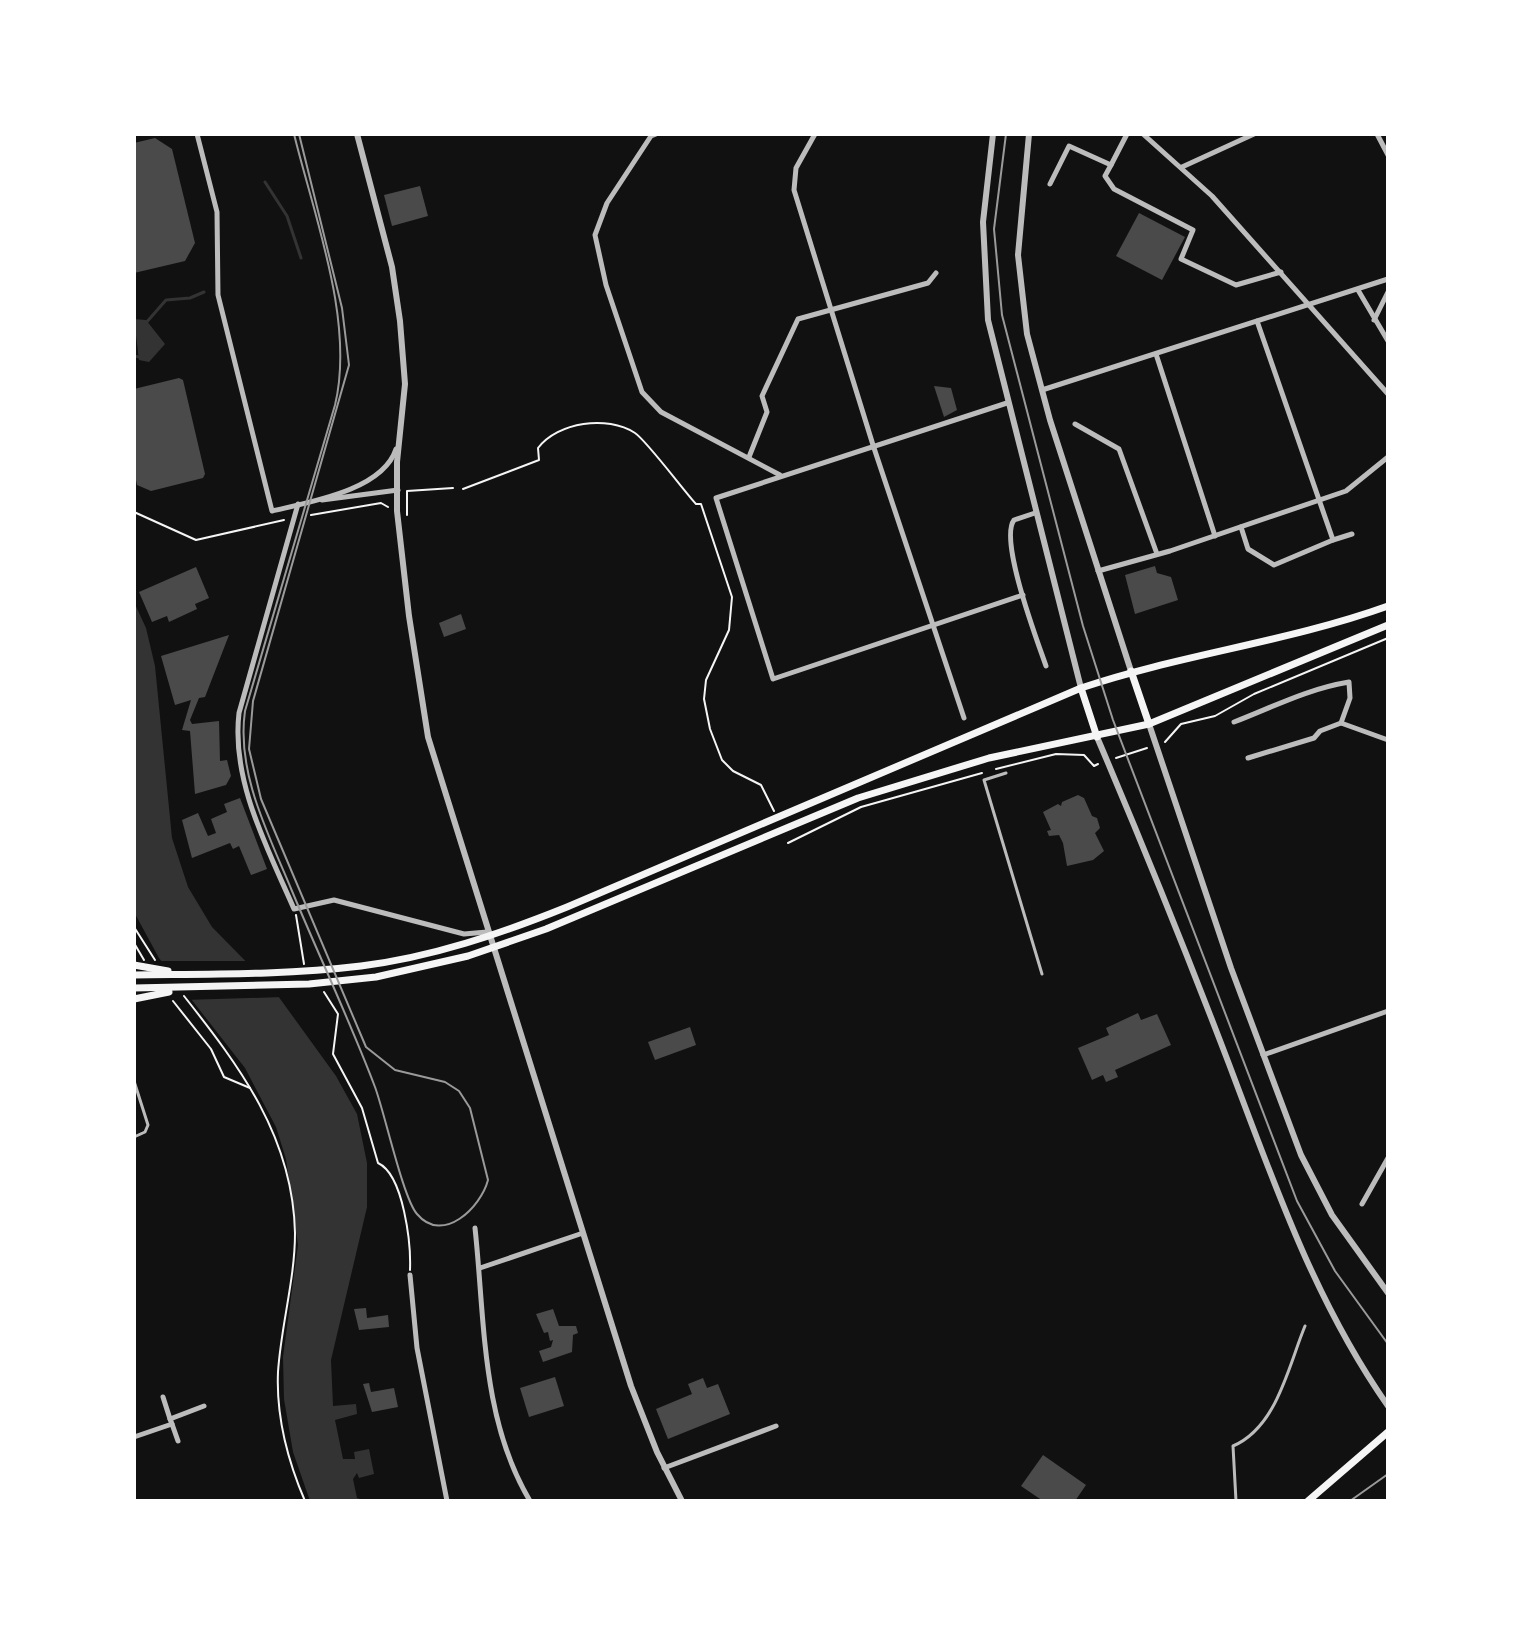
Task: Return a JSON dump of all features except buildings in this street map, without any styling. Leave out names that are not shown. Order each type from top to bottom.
[{"type":"main road","points":[[134,975],[303,971],[372,964],[465,943],[530,922],[1081,688],[1131,671],[1221,648],[1315,630],[1388,606]]},
{"type":"main road","points":[[134,999],[185,991],[376,977],[468,956],[558,924],[882,789],[989,758],[1149,724],[1388,625]]},
{"type":"main road","points":[[1131,671],[1149,724]]},
{"type":"main road","points":[[1081,688],[1097,737]]},
{"type":"main road","points":[[134,965],[186,974]]},
{"type":"main road","points":[[134,988],[185,991]]},
{"type":"main road","points":[[1308,1501],[1388,1432]]},
{"type":"street","points":[[197,134],[217,212],[218,295],[272,511],[317,500],[398,490]]},
{"type":"street","points":[[357,134],[392,267],[400,321],[405,384],[397,480],[403,573],[428,737],[634,1395],[664,1468],[682,1501]]},
{"type":"street","points":[[656,134],[651,136],[607,203],[595,246],[648,401],[661,412],[780,476]]},
{"type":"street","points":[[815,134],[792,180],[873,445],[964,718]]},
{"type":"street","points":[[993,134],[983,210],[988,320],[1081,688]]},
{"type":"street","points":[[1029,134],[1020,209],[1019,279],[1041,390],[1131,671]]},
{"type":"street","points":[[1127,134],[1105,176],[1114,189],[1193,230],[1181,259],[1236,285],[1281,272]]},
{"type":"street","points":[[1143,134],[1182,167],[1281,272],[1388,394]]},
{"type":"street","points":[[1182,167],[1254,134]]},
{"type":"street","points":[[1377,134],[1388,155]]},
{"type":"street","points":[[1050,184],[1069,146],[1111,165]]},
{"type":"street","points":[[749,457],[767,412],[762,396],[798,319],[831,307],[928,283],[936,273]]},
{"type":"street","points":[[1041,390],[1388,279]]},
{"type":"street","points":[[1358,290],[1388,341]]},
{"type":"street","points":[[1374,320],[1388,292]]},
{"type":"street","points":[[1257,321],[1333,540]]},
{"type":"street","points":[[1156,354],[1215,536]]},
{"type":"street","points":[[1007,403],[716,498],[773,679],[1023,595]]},
{"type":"street","points":[[1075,424],[1119,449],[1157,554]]},
{"type":"street","points":[[317,500],[379,476],[393,458],[398,444]]},
{"type":"street","points":[[1098,571],[1215,536],[1351,488],[1388,457]]},
{"type":"street","points":[[379,476],[397,480]]},
{"type":"street","points":[[298,504],[242,701],[237,738],[253,807],[294,909],[334,900],[464,934],[476,936],[487,932]]},
{"type":"street","points":[[1035,513],[1017,518],[1009,527],[1023,595],[1046,666]]},
{"type":"street","points":[[1241,527],[1248,549],[1274,565],[1352,534]]},
{"type":"street","points":[[1234,722],[1300,693],[1331,683],[1349,682],[1350,698],[1341,723]]},
{"type":"street","points":[[1248,758],[1314,738],[1320,731],[1341,723],[1388,740]]},
{"type":"street","points":[[1149,724],[1263,1055],[1319,1193],[1388,1293]]},
{"type":"street","points":[[1097,737],[1163,892],[1288,1221],[1337,1325],[1388,1406]]},
{"type":"street","points":[[1263,1055],[1388,1011]]},
{"type":"street","points":[[1362,1204],[1388,1158]]},
{"type":"street","points":[[475,1228],[496,1418],[513,1470],[530,1501]]},
{"type":"street","points":[[480,1268],[583,1233]]},
{"type":"street","points":[[410,1275],[417,1348],[447,1501]]},
{"type":"street","points":[[163,1397],[178,1441]]},
{"type":"street","points":[[134,1437],[204,1406]]},
{"type":"street","points":[[664,1468],[776,1426]]},
{"type":"lane","points":[[1006,773],[984,780],[1042,974]]},
{"type":"lane","points":[[134,1081],[148,1125],[145,1132],[134,1137]]},
{"type":"lane","points":[[1236,1501],[1233,1446],[1249,1438],[1263,1425],[1305,1326]]},
{"type":"path","points":[[463,489],[539,460],[538,448],[543,442],[582,422],[635,433],[696,504],[701,504],[732,597],[729,630],[706,680],[704,699],[710,729],[727,767],[761,785],[766,792]]},
{"type":"path","points":[[405,515],[407,491],[453,488]]},
{"type":"path","points":[[311,515],[381,503],[386,504],[391,517]]},
{"type":"path","points":[[134,512],[196,540],[288,519]]},
{"type":"path","points":[[1160,743],[1167,741],[1170,733],[1181,724],[1215,716],[1254,694],[1388,638]]},
{"type":"path","points":[[1112,759],[1147,748]]},
{"type":"path","points":[[993,771],[1056,754],[1084,755],[1094,766],[1103,763]]},
{"type":"path","points":[[788,843],[861,807],[985,773]]},
{"type":"path","points":[[134,927],[157,962]]},
{"type":"path","points":[[134,943],[145,963]]},
{"type":"path","points":[[185,991],[243,1071],[275,1136],[295,1232],[279,1394],[288,1457],[305,1501]]},
{"type":"path","points":[[172,1000],[211,1049],[224,1077],[252,1089]]},
{"type":"path","points":[[338,1014],[333,1054],[362,1108],[378,1163],[387,1169],[403,1209],[410,1233],[410,1275]]},
{"type":"shaded area","points":[[134,319],[146,320],[165,344],[149,362],[139,360]]},
{"type":"shaded area","points":[[134,602],[146,628],[155,666],[172,838],[188,887],[212,927],[273,989],[336,1076],[357,1114],[367,1163],[367,1207],[331,1360],[333,1406],[356,1404],[357,1414],[335,1420],[343,1459],[355,1459],[354,1452],[369,1449],[374,1474],[359,1478],[357,1473],[353,1479],[357,1498],[366,1501],[310,1501],[293,1452],[284,1399],[283,1357],[298,1245],[286,1159],[276,1127],[245,1068],[159,958],[134,912]]},
{"type":"pier","points":[[156,961],[250,961],[283,997],[185,1000]]},
{"type":"waterway","points":[[265,182],[287,216],[301,258]]},
{"type":"waterway","points":[[145,324],[166,300],[190,298],[204,292]]},
{"type":"waterway","points":[[134,356],[139,357]]},
{"type":"tram line","points":[[294,134],[330,269],[340,339],[340,373],[335,405],[245,711],[245,757],[265,826],[375,1087],[412,1205],[427,1223],[438,1226],[460,1219],[469,1211],[478,1201],[488,1180],[470,1108],[459,1091],[445,1082],[395,1070],[366,1047],[261,799],[249,749],[253,701],[349,365],[342,308],[299,134]]},
{"type":"tram line","points":[[1006,134],[994,229],[1002,315],[1083,626],[1113,720],[1297,1201],[1335,1271],[1388,1344]]},
{"type":"tram line","points":[[1350,1501],[1388,1474]]}]
